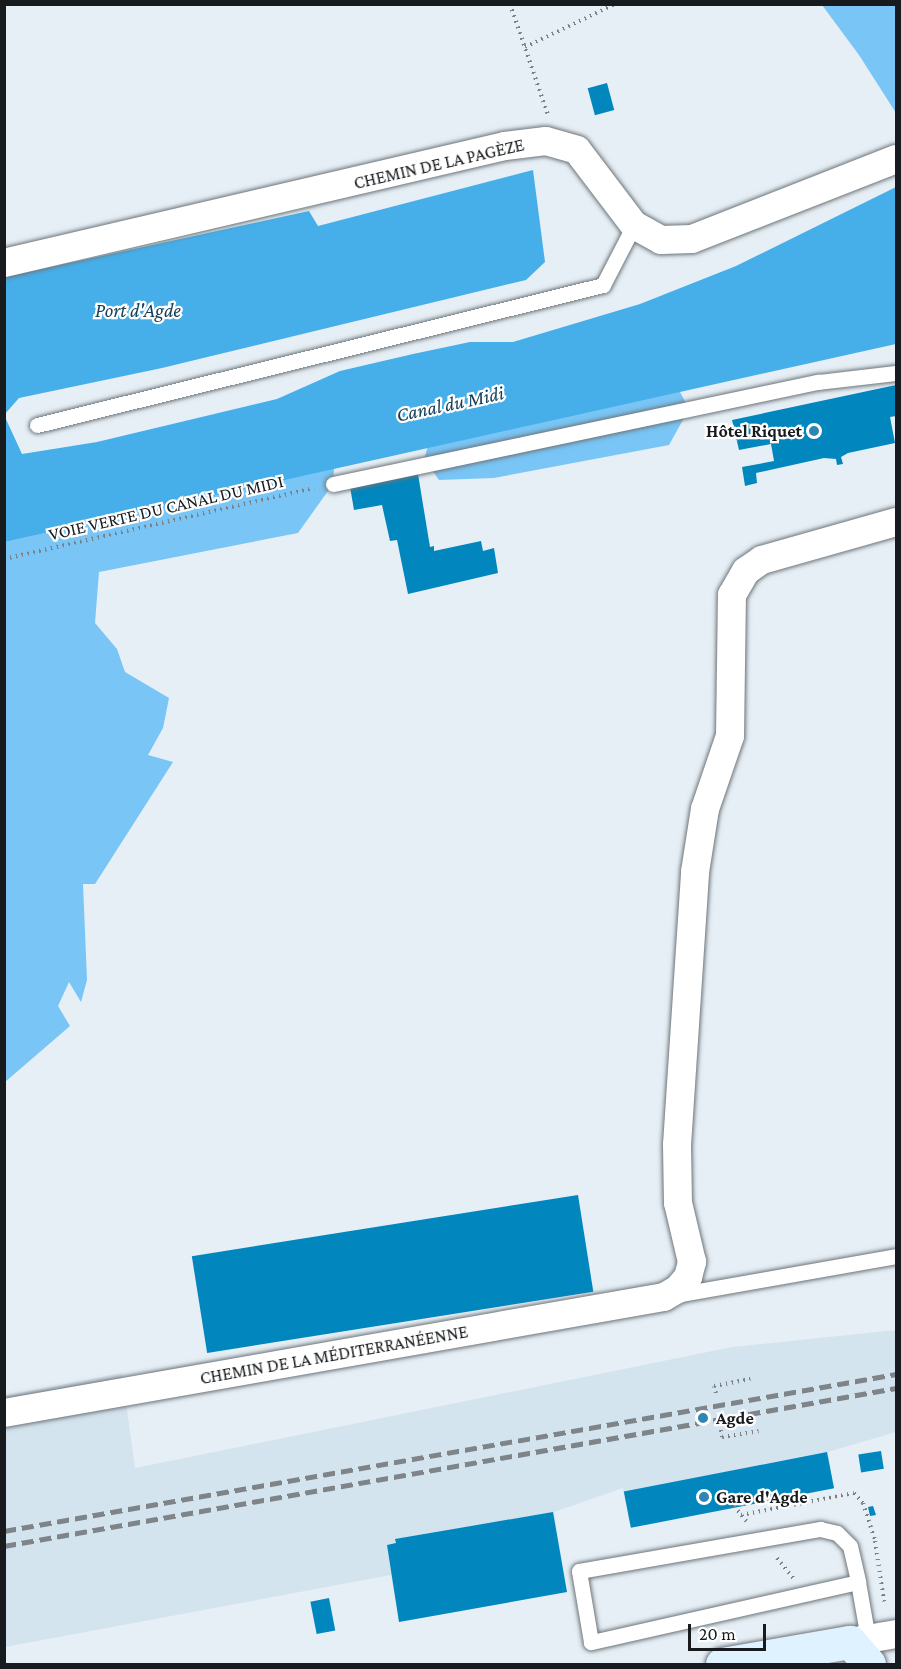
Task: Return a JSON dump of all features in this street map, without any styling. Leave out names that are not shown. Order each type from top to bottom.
[{"type":"main road","points":[[722,1665],[862,1648]]},
{"type":"street","name":"CHEMIN DE LA PAGÈZE","points":[[4,263],[505,146],[546,141],[577,150],[634,225],[661,240],[692,239],[897,159]]},
{"type":"street","points":[[664,1297],[683,1283],[692,1262],[678,1203],[680,1089],[695,872],[705,808],[722,767],[732,715],[732,595],[746,571],[762,560],[897,522]]},
{"type":"street","name":"CHEMIN DE LA MÉDITERRANÉENNE","points":[[4,1413],[664,1297]]},
{"type":"street","points":[[862,1648],[897,1634]]},
{"type":"lane","points":[[38,425],[603,285],[634,225]]},
{"type":"lane","points":[[333,484],[818,381],[897,373]]},
{"type":"lane","points":[[664,1297],[897,1256]]},
{"type":"lane","points":[[858,1582],[805,1592],[591,1642],[579,1571],[820,1529],[837,1533],[850,1546],[858,1582],[862,1648]]},
{"type":"path","points":[[510,4],[558,145]]},
{"type":"path","points":[[525,47],[615,4]]},
{"type":"path","name":"VOIE VERTE DU CANAL DU MIDI","points":[[4,559],[333,484]]},
{"type":"path","points":[[716,1393],[714,1386],[750,1379]]},
{"type":"path","points":[[721,1430],[722,1437],[759,1431]]},
{"type":"path","points":[[734,1506],[805,1592]]},
{"type":"shaded area","points":[[822,5],[896,5],[896,113],[859,55]]},
{"type":"shaded area","points":[[679,390],[689,409],[669,445],[494,478],[439,480],[424,459],[428,446]]},
{"type":"shaded area","points":[[334,468],[333,484],[298,533],[99,572],[95,623],[117,649],[125,672],[169,698],[163,728],[148,755],[173,762],[95,884],[83,884],[87,980],[81,1002],[69,982],[58,1006],[70,1026],[5,1082],[5,542]]},
{"type":"shaded area","points":[[896,1330],[896,1432],[828,1452],[834,1488],[630,1524],[623,1488],[554,1512],[567,1592],[399,1622],[391,1575],[5,1647],[5,1396],[122,1373],[135,1468],[732,1347]]},
{"type":"water","name":"Port d'Agde","points":[[533,170],[545,262],[526,280],[162,368],[19,398],[5,414],[5,277],[309,211],[318,226]]},
{"type":"water","name":"Canal du Midi","points":[[896,187],[896,344],[5,542],[5,417],[22,454],[97,442],[277,399],[340,371],[413,354],[470,342],[513,342],[640,304],[736,266]]},
{"type":"building","points":[[607,83],[614,110],[595,115],[588,88]]},
{"type":"building","name":"Hôtel Riquet","points":[[896,385],[896,416],[890,417],[895,443],[848,453],[841,457],[843,464],[837,465],[836,459],[824,458],[756,473],[757,483],[745,486],[742,467],[774,461],[771,444],[739,450],[732,420]]},
{"type":"building","points":[[418,474],[430,547],[434,546],[434,551],[481,541],[483,551],[494,548],[498,573],[408,594],[397,540],[390,541],[382,505],[354,510],[350,487]]},
{"type":"building","points":[[578,1195],[593,1292],[207,1353],[192,1256]]},
{"type":"building","points":[[881,1451],[884,1469],[861,1472],[858,1455]]},
{"type":"building","name":"Gare d'Agde","points":[[827,1452],[834,1488],[631,1528],[624,1491]]},
{"type":"building","points":[[873,1506],[876,1515],[870,1516],[868,1507]]},
{"type":"building","points":[[553,1512],[567,1592],[399,1622],[387,1545],[396,1543],[395,1539]]},
{"type":"building","points":[[329,1598],[335,1630],[317,1634],[310,1602]]},
{"type":"railway","points":[[4,1531],[896,1374]]},
{"type":"railway","points":[[4,1546],[896,1388]]},
{"type":"place","name":"Hôtel Riquet","points":[[814,431]]},
{"type":"place","name":"Agde","points":[[703,1418]]},
{"type":"place","name":"Gare d'Agde","points":[[704,1497]]}]
